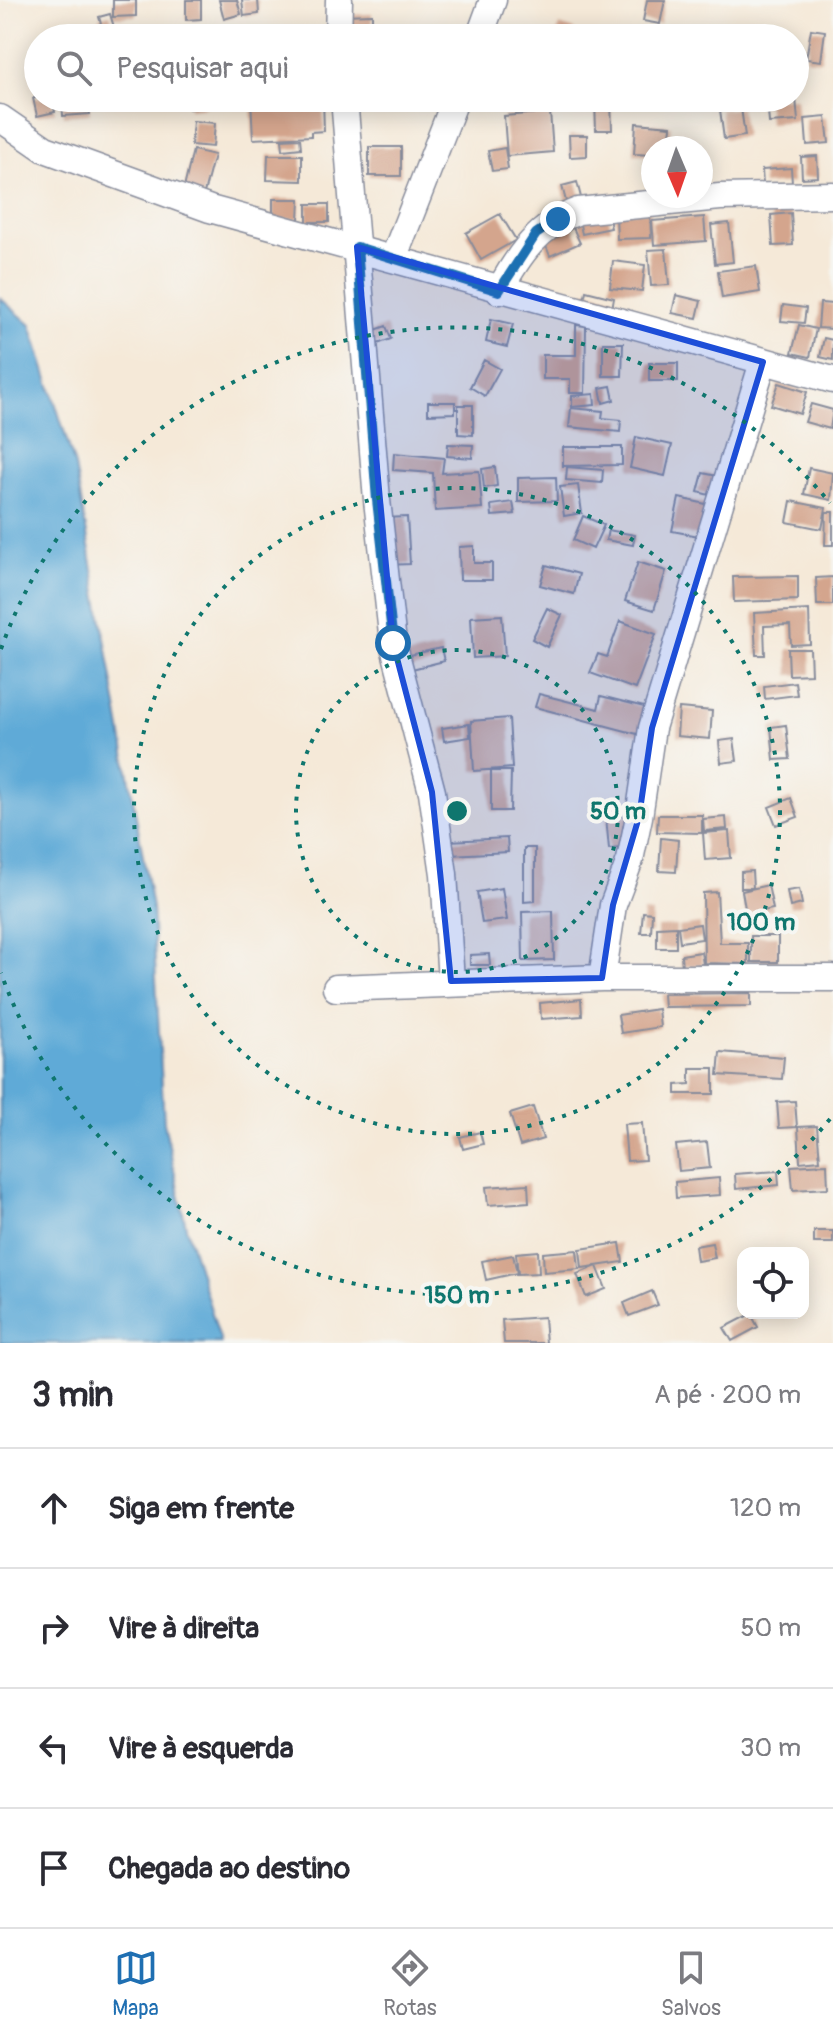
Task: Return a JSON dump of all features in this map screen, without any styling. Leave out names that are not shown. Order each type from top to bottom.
[{"type":"street","points":[[338,24],[339,0]]},
{"type":"street","points":[[484,24],[493,0]]},
{"type":"street","points":[[345,112],[377,500],[393,643],[432,792],[444,874],[451,981]]},
{"type":"street","points":[[394,257],[451,112]]},
{"type":"street","points":[[0,118],[45,149],[210,209],[394,257],[499,291],[833,380]]},
{"type":"street","points":[[499,291],[536,234],[558,219],[578,211],[720,197],[833,195]]},
{"type":"street","points":[[602,978],[613,905],[630,860],[639,817],[652,728],[763,362]]},
{"type":"street","points":[[336,988],[451,981],[833,978]]},
{"type":"highlighted area","points":[[357,247],[763,362],[652,728],[639,817],[613,905],[602,978],[451,981],[432,792],[393,643]]},
{"type":"water","points":[[0,298],[31,325],[75,466],[152,908],[164,1122],[186,1227],[221,1343],[0,1343]]},
{"type":"building","points":[[113,0],[136,0],[136,16],[113,17]]},
{"type":"building","points":[[186,0],[201,0],[201,19],[186,20]]},
{"type":"building","points":[[219,0],[237,0],[241,14],[224,19]]},
{"type":"building","points":[[242,0],[258,0],[259,14],[244,16]]},
{"type":"building","points":[[647,0],[665,0],[660,24],[643,21]]},
{"type":"building","points":[[110,14],[113,24],[101,24],[99,17]]},
{"type":"building","points":[[372,14],[372,24],[343,24],[343,15]]},
{"type":"building","points":[[811,29],[825,31],[821,61],[809,59]]},
{"type":"building","points":[[63,112],[90,112],[90,114],[63,116]]},
{"type":"building","points":[[252,112],[323,112],[324,131],[311,132],[311,136],[253,139]]},
{"type":"building","points":[[550,112],[553,152],[507,156],[504,116]]},
{"type":"building","points":[[595,112],[611,112],[612,130],[596,130]]},
{"type":"building","points":[[720,112],[742,112],[745,136],[724,139]]},
{"type":"building","points":[[768,112],[797,112],[798,121],[769,123]]},
{"type":"building","points":[[826,117],[829,143],[807,145],[805,119]]},
{"type":"building","points":[[193,121],[215,123],[213,147],[191,145]]},
{"type":"building","points":[[636,123],[671,126],[670,136],[641,136],[641,154],[634,154]]},
{"type":"building","points":[[569,135],[587,135],[587,156],[570,157]]},
{"type":"building","points":[[300,138],[301,148],[283,150],[282,139]]},
{"type":"building","points":[[369,147],[401,147],[401,176],[369,176]]},
{"type":"building","points":[[505,148],[508,169],[492,171],[488,151]]},
{"type":"building","points":[[193,150],[214,155],[203,197],[183,192]]},
{"type":"building","points":[[268,155],[302,155],[302,181],[267,180]]},
{"type":"building","points":[[817,156],[818,177],[802,178],[801,157]]},
{"type":"building","points":[[791,168],[792,183],[763,185],[762,170]]},
{"type":"building","points":[[577,182],[584,209],[569,213],[562,186]]},
{"type":"building","points":[[273,199],[300,199],[299,219],[273,219]]},
{"type":"building","points":[[307,204],[329,204],[329,222],[307,222]]},
{"type":"building","points":[[650,211],[651,238],[617,239],[616,213]]},
{"type":"building","points":[[791,213],[793,245],[773,246],[771,215]]},
{"type":"building","points":[[500,214],[516,240],[481,260],[466,233]]},
{"type":"building","points":[[608,214],[611,228],[582,234],[579,220]]},
{"type":"building","points":[[704,217],[706,241],[654,245],[652,221]]},
{"type":"building","points":[[570,221],[580,243],[550,256],[541,233]]},
{"type":"building","points":[[729,223],[733,262],[715,264],[711,225]]},
{"type":"building","points":[[666,249],[669,285],[651,286],[648,250]]},
{"type":"building","points":[[613,261],[645,265],[642,291],[610,288]]},
{"type":"building","points":[[756,266],[760,292],[722,298],[718,271]]},
{"type":"building","points":[[586,291],[614,298],[612,309],[583,303]]},
{"type":"building","points":[[676,295],[701,301],[697,318],[672,313]]},
{"type":"building","points":[[820,303],[833,304],[833,329],[818,328]]},
{"type":"building","points":[[783,305],[806,308],[804,323],[781,321]]},
{"type":"building","points":[[491,319],[513,324],[507,347],[486,342]]},
{"type":"building","points":[[576,325],[586,326],[585,393],[570,393],[570,379],[543,379],[543,355],[576,355]]},
{"type":"building","points":[[799,325],[816,329],[810,357],[792,353]]},
{"type":"building","points":[[386,326],[391,339],[375,345],[370,332]]},
{"type":"building","points":[[824,338],[833,340],[833,360],[820,357]]},
{"type":"building","points":[[603,343],[623,343],[622,376],[603,376]]},
{"type":"building","points":[[484,360],[500,369],[485,396],[470,387]]},
{"type":"building","points":[[649,363],[678,363],[678,381],[649,381]]},
{"type":"building","points":[[779,383],[807,392],[800,414],[771,405]]},
{"type":"building","points":[[611,386],[614,400],[603,403],[600,388]]},
{"type":"building","points":[[594,394],[595,405],[572,407],[572,396]]},
{"type":"building","points":[[428,402],[455,402],[455,413],[428,414]]},
{"type":"building","points":[[811,404],[833,410],[830,429],[805,422]]},
{"type":"building","points":[[458,405],[473,405],[473,435],[458,434]]},
{"type":"building","points":[[571,408],[603,411],[602,418],[621,420],[620,432],[569,427]]},
{"type":"building","points":[[636,437],[672,445],[665,476],[630,468]]},
{"type":"building","points":[[448,444],[473,445],[472,458],[447,456]]},
{"type":"building","points":[[563,447],[622,447],[622,465],[563,466]]},
{"type":"building","points":[[394,453],[444,458],[442,473],[479,471],[482,508],[435,511],[433,473],[393,470]]},
{"type":"building","points":[[495,467],[497,486],[484,488],[482,469]]},
{"type":"building","points":[[567,467],[603,470],[602,483],[566,480]]},
{"type":"building","points":[[809,468],[833,473],[831,500],[804,494]]},
{"type":"building","points":[[703,473],[722,477],[717,497],[698,492]]},
{"type":"building","points":[[556,477],[557,501],[518,502],[518,478]]},
{"type":"building","points":[[578,485],[582,513],[564,516],[560,487]]},
{"type":"building","points":[[679,498],[706,504],[699,536],[672,531]]},
{"type":"building","points":[[791,501],[826,508],[822,529],[787,522]]},
{"type":"building","points":[[513,502],[515,514],[492,516],[491,505]]},
{"type":"building","points":[[826,512],[833,512],[833,545],[825,545]]},
{"type":"building","points":[[583,516],[604,525],[593,549],[573,540]]},
{"type":"building","points":[[407,517],[410,564],[386,565],[383,518]]},
{"type":"building","points":[[608,530],[635,535],[633,545],[606,540]]},
{"type":"building","points":[[474,546],[474,563],[492,563],[492,580],[460,580],[459,547]]},
{"type":"building","points":[[638,562],[666,571],[654,610],[625,601]]},
{"type":"building","points":[[546,565],[579,574],[574,594],[540,585]]},
{"type":"building","points":[[798,576],[798,600],[734,602],[733,577]]},
{"type":"building","points":[[833,577],[833,605],[817,605],[816,578]]},
{"type":"building","points":[[547,608],[562,615],[547,647],[532,639]]},
{"type":"building","points":[[809,610],[810,644],[791,645],[790,625],[764,626],[765,655],[756,655],[754,613]]},
{"type":"building","points":[[502,615],[505,656],[473,658],[471,617]]},
{"type":"building","points":[[620,621],[656,634],[635,689],[590,673],[598,654],[607,657]]},
{"type":"building","points":[[441,648],[444,661],[404,671],[401,657]]},
{"type":"building","points":[[788,649],[810,649],[811,674],[789,675]]},
{"type":"building","points":[[795,682],[797,695],[765,699],[764,686]]},
{"type":"building","points":[[539,694],[598,709],[601,696],[648,708],[641,735],[535,707]]},
{"type":"building","points":[[679,708],[712,711],[710,739],[677,736]]},
{"type":"building","points":[[509,718],[512,768],[474,771],[471,721]]},
{"type":"building","points":[[469,724],[470,737],[444,741],[442,728]]},
{"type":"building","points":[[786,725],[790,759],[774,760],[771,727]]},
{"type":"building","points":[[734,739],[737,761],[721,763],[719,741]]},
{"type":"building","points":[[491,771],[511,771],[510,811],[491,811]]},
{"type":"building","points":[[791,798],[798,817],[776,825],[769,807]]},
{"type":"building","points":[[634,815],[636,847],[609,849],[606,817]]},
{"type":"building","points":[[658,815],[702,815],[702,833],[657,832]]},
{"type":"building","points":[[726,817],[727,829],[704,831],[703,819]]},
{"type":"building","points":[[729,831],[731,858],[705,860],[703,833]]},
{"type":"building","points":[[507,838],[508,852],[450,855],[449,841]]},
{"type":"building","points":[[661,838],[678,840],[676,872],[659,871]]},
{"type":"building","points":[[524,848],[535,848],[535,901],[524,902]]},
{"type":"building","points":[[752,871],[753,888],[741,888],[741,872]]},
{"type":"building","points":[[768,885],[773,909],[746,914],[742,891]]},
{"type":"building","points":[[502,888],[507,920],[482,923],[477,892]]},
{"type":"building","points":[[799,889],[802,904],[790,907],[787,891]]},
{"type":"building","points":[[717,892],[720,943],[748,943],[748,964],[704,963],[703,893]]},
{"type":"building","points":[[553,911],[554,960],[523,961],[522,912]]},
{"type":"building","points":[[643,912],[652,913],[651,933],[641,933]]},
{"type":"building","points":[[700,924],[702,939],[680,942],[678,927]]},
{"type":"building","points":[[676,926],[676,948],[657,948],[657,927]]},
{"type":"building","points":[[751,936],[778,936],[778,962],[751,962]]},
{"type":"building","points":[[701,952],[703,964],[682,967],[681,955]]},
{"type":"building","points":[[489,954],[490,965],[470,965],[470,955]]},
{"type":"building","points":[[751,993],[751,1006],[664,1007],[663,994]]},
{"type":"building","points":[[581,999],[582,1016],[541,1019],[540,1003]]},
{"type":"building","points":[[658,1009],[660,1027],[621,1033],[618,1015]]},
{"type":"building","points":[[720,1052],[784,1057],[782,1079],[718,1075]]},
{"type":"building","points":[[690,1068],[714,1068],[714,1094],[676,1094],[676,1085],[690,1084]]},
{"type":"building","points":[[795,1101],[797,1127],[779,1128],[777,1102]]},
{"type":"building","points":[[533,1107],[543,1139],[520,1146],[510,1114]]},
{"type":"building","points":[[642,1123],[645,1160],[627,1161],[624,1124]]},
{"type":"building","points":[[817,1126],[820,1160],[800,1162],[798,1127]]},
{"type":"building","points":[[480,1132],[483,1144],[463,1149],[460,1137]]},
{"type":"building","points":[[707,1142],[710,1168],[679,1171],[676,1145]]},
{"type":"building","points":[[827,1164],[828,1188],[793,1190],[791,1166]]},
{"type":"building","points":[[778,1171],[779,1185],[736,1189],[735,1174]]},
{"type":"building","points":[[719,1178],[720,1195],[676,1198],[675,1182]]},
{"type":"building","points":[[528,1184],[529,1202],[488,1205],[486,1187]]},
{"type":"building","points":[[814,1231],[833,1231],[833,1243],[814,1243]]},
{"type":"building","points":[[620,1243],[623,1262],[582,1268],[580,1249]]},
{"type":"building","points":[[712,1243],[715,1258],[697,1261],[695,1246]]},
{"type":"building","points":[[577,1250],[579,1269],[544,1272],[543,1253]]},
{"type":"building","points":[[538,1251],[539,1273],[518,1274],[516,1253]]},
{"type":"building","points":[[513,1255],[517,1273],[486,1280],[482,1261]]},
{"type":"building","points":[[597,1266],[606,1289],[586,1297],[577,1274]]},
{"type":"building","points":[[652,1291],[658,1305],[629,1316],[624,1303]]},
{"type":"building","points":[[544,1317],[546,1343],[504,1343],[502,1320]]},
{"type":"building","points":[[741,1319],[754,1319],[758,1327],[732,1341],[724,1328]]},
{"type":"route","points":[[393,643],[377,500],[357,247],[499,291],[513,264],[536,234],[558,219]]}]
